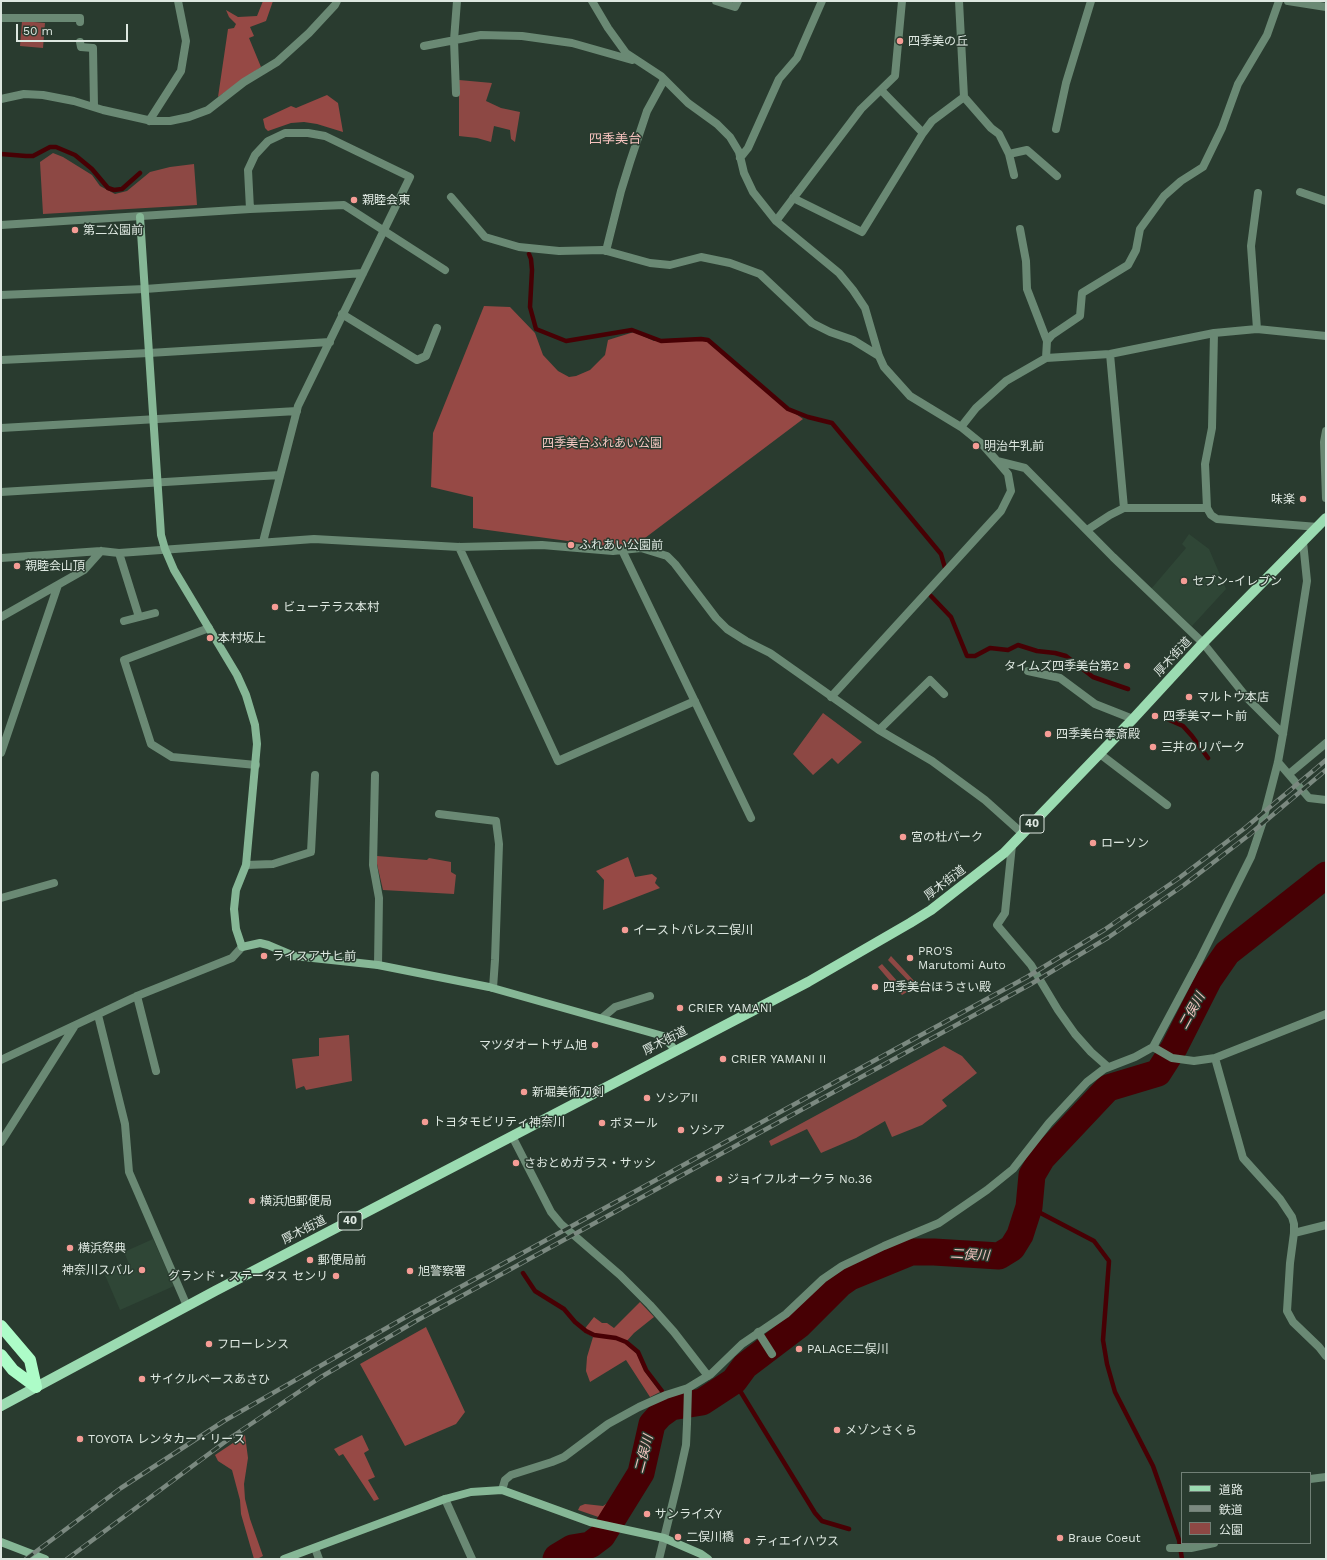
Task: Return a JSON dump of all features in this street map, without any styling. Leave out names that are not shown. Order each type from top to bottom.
[{"type":"highway","points":[[1,1326],[30,1360],[36,1387]]},
{"type":"highway","points":[[1,1355],[13,1370],[36,1387]]},
{"type":"main road","name":"厚木街道","points":[[1,1406],[187,1306],[808,982],[910,924],[931,910],[1012,846],[1203,643],[1326,518]]},
{"type":"street","points":[[149,121],[181,71],[186,41],[178,1]]},
{"type":"street","points":[[1,100],[24,94],[74,101],[149,121],[170,122],[188,117],[208,110],[244,82],[277,62],[309,33],[337,1]]},
{"type":"street","points":[[456,93],[454,40],[457,1]]},
{"type":"street","points":[[592,1],[608,28],[626,53],[664,80],[688,103],[717,124],[730,137],[738,152],[744,173],[753,192],[776,221],[839,273],[853,290],[865,308],[879,356],[884,367],[910,396],[962,427],[982,444],[1008,474],[1011,491],[1001,511],[831,697]]},
{"type":"street","points":[[716,1],[735,7],[738,1]]},
{"type":"street","points":[[740,158],[748,148],[779,79],[797,58],[822,1]]},
{"type":"street","points":[[776,221],[861,108],[895,76],[902,1]]},
{"type":"street","points":[[960,1],[964,97],[991,128],[999,134],[1009,154],[1014,175]]},
{"type":"street","points":[[1056,129],[1066,83],[1091,1]]},
{"type":"street","points":[[1047,341],[1052,335],[1080,316],[1082,293],[1128,265],[1136,250],[1140,229],[1164,196],[1181,181],[1203,167],[1222,128],[1238,84],[1267,34],[1279,1]]},
{"type":"street","points":[[1288,1],[1326,7]]},
{"type":"street","points":[[1,18],[80,18],[80,22]]},
{"type":"street","points":[[424,46],[482,35],[522,36],[572,43],[636,61]]},
{"type":"street","points":[[80,42],[81,48],[93,48],[94,107]]},
{"type":"street","points":[[606,251],[621,191],[647,111],[664,80]]},
{"type":"street","points":[[880,90],[923,133]]},
{"type":"street","points":[[793,198],[862,232],[923,133],[932,121],[964,97]]},
{"type":"street","points":[[250,209],[248,170],[255,155],[268,141],[285,133],[308,133],[325,136],[410,177],[342,314],[297,411],[263,542]]},
{"type":"street","points":[[1009,154],[1027,150],[1057,176]]},
{"type":"street","points":[[1300,192],[1326,201]]},
{"type":"street","points":[[1257,329],[1251,246],[1258,193]]},
{"type":"street","points":[[451,197],[486,236],[519,247],[559,251],[606,251],[650,263],[670,265],[701,257],[730,263],[760,274],[812,323],[830,332],[853,340],[879,356]]},
{"type":"street","points":[[1,225],[250,209],[344,205],[445,270]]},
{"type":"street","points":[[140,217],[161,535],[174,570],[237,675],[246,695],[256,736],[256,765],[246,865],[236,890],[234,909],[236,929],[242,947]]},
{"type":"street","points":[[1020,229],[1026,261],[1027,289],[1047,341],[1046,358]]},
{"type":"street","points":[[1,295],[145,289],[363,273]]},
{"type":"street","points":[[342,314],[417,360],[426,356],[437,328]]},
{"type":"street","points":[[962,427],[976,408],[1006,381],[1046,358],[1110,354],[1214,333],[1257,329],[1326,336]]},
{"type":"street","points":[[1214,333],[1212,428],[1205,464],[1207,508],[1211,515],[1217,519],[1318,527]]},
{"type":"street","points":[[1,360],[149,354],[330,342]]},
{"type":"street","points":[[1110,354],[1124,508]]},
{"type":"street","points":[[1,428],[297,411]]},
{"type":"street","points":[[1326,431],[1324,442],[1326,498]]},
{"type":"street","points":[[997,461],[1024,468],[1113,557],[1203,643],[1248,699],[1284,734]]},
{"type":"street","points":[[1,492],[280,476]]},
{"type":"street","points":[[1086,530],[1124,508],[1207,508]]},
{"type":"street","points":[[1,558],[101,551],[119,553],[314,539],[459,547],[542,545],[613,547],[622,550],[641,548],[651,550],[667,556],[675,564],[716,618],[727,629],[746,641],[770,653],[879,730],[932,761],[985,800],[1023,834]]},
{"type":"street","points":[[502,1490],[505,1480],[511,1475],[564,1457],[608,1424],[639,1407],[666,1394],[687,1391],[708,1376],[742,1344],[786,1314],[823,1279],[842,1266],[884,1246],[939,1223],[987,1190],[1013,1169],[1049,1123],[1087,1082],[1104,1069],[1135,1057],[1153,1047],[1199,961],[1251,857],[1264,817],[1284,734],[1307,582],[1303,542]]},
{"type":"street","points":[[459,547],[558,762],[695,700]]},
{"type":"street","points":[[622,550],[751,818]]},
{"type":"street","points":[[1,617],[84,570],[101,551]]},
{"type":"street","points":[[119,553],[138,617]]},
{"type":"street","points":[[1,753],[58,584]]},
{"type":"street","points":[[124,621],[155,613]]},
{"type":"street","points":[[209,628],[124,660],[151,744],[172,757],[256,765]]},
{"type":"street","points":[[1028,671],[1060,678],[1095,704],[1133,719]]},
{"type":"street","points":[[879,730],[930,680],[944,694]]},
{"type":"street","points":[[1288,774],[1326,743]]},
{"type":"street","points":[[1100,754],[1167,805]]},
{"type":"street","points":[[1278,762],[1309,798],[1326,800]]},
{"type":"street","points":[[246,865],[273,864],[311,852],[315,775]]},
{"type":"street","points":[[375,775],[373,865],[379,898],[378,965]]},
{"type":"street","points":[[439,814],[496,821],[499,844],[493,988]]},
{"type":"street","points":[[1012,846],[1005,913],[997,925],[1031,965],[1058,1010],[1075,1034],[1091,1052],[1108,1067]]},
{"type":"street","points":[[1,898],[54,883]]},
{"type":"street","points":[[1,1060],[74,1027],[137,996],[232,958],[242,947],[260,944],[268,945],[294,956],[378,965],[493,988],[663,1036],[676,1051]]},
{"type":"street","points":[[137,996],[156,1071]]},
{"type":"street","points":[[602,1018],[615,1007],[650,996]]},
{"type":"street","points":[[1153,1047],[1172,1058],[1194,1061],[1215,1058],[1326,1014]]},
{"type":"street","points":[[98,1015],[125,1124],[129,1172],[187,1306]]},
{"type":"street","points":[[1,1142],[74,1027]]},
{"type":"street","points":[[1215,1058],[1243,1158],[1280,1198],[1292,1217],[1294,1224],[1287,1311],[1293,1322],[1319,1347],[1326,1356]]},
{"type":"street","points":[[512,1136],[551,1212],[560,1224],[620,1275],[650,1305],[674,1332],[708,1376]]},
{"type":"street","points":[[1294,1233],[1326,1225]]},
{"type":"street","points":[[758,1332],[772,1354]]},
{"type":"street","points":[[659,1559],[684,1457],[688,1414],[687,1391]]},
{"type":"street","points":[[1311,1479],[1326,1477]]},
{"type":"street","points":[[284,1559],[445,1499],[471,1492],[502,1490],[590,1522],[664,1538],[701,1554],[708,1559]]},
{"type":"street","points":[[445,1499],[472,1559]]},
{"type":"street","points":[[1,1542],[45,1559]]},
{"type":"street","points":[[1170,1548],[1192,1548],[1210,1544]]},
{"type":"street","points":[[315,1548],[319,1559]]},
{"type":"shaded area","points":[[1189,534],[1209,549],[1226,589],[1192,626],[1151,589],[1186,548],[1182,544]]},
{"type":"shaded area","name":"神奈川スバル","points":[[153,1239],[174,1286],[120,1310],[105,1275],[129,1264],[124,1252]]},
{"type":"green space","points":[[263,1],[273,1],[266,21],[250,27],[254,36],[249,38],[261,67],[218,97],[228,29],[234,28],[236,24],[229,17],[226,10],[238,17],[257,16]]},
{"type":"green space","points":[[22,21],[45,23],[43,48],[20,46]]},
{"type":"green space","points":[[459,80],[492,83],[486,101],[501,108],[520,112],[515,142],[511,139],[510,130],[494,126],[491,142],[477,138],[459,136]]},
{"type":"green space","points":[[327,95],[338,103],[343,132],[317,124],[304,122],[291,123],[268,131],[265,128],[263,119],[291,106],[296,108]]},
{"type":"green space","points":[[53,153],[63,157],[92,175],[100,186],[115,194],[127,191],[150,172],[170,167],[194,164],[197,205],[43,214],[40,162]]},
{"type":"green space","name":"四季美台ふれあい公園","points":[[484,306],[510,307],[535,333],[543,355],[558,371],[569,377],[576,376],[590,370],[605,355],[608,340],[634,332],[654,341],[704,339],[786,407],[803,419],[637,544],[619,548],[473,528],[473,497],[431,487],[433,433]]},
{"type":"green space","points":[[823,713],[862,742],[838,764],[832,758],[813,775],[793,754]]},
{"type":"green space","points":[[377,856],[427,860],[429,858],[451,862],[451,872],[456,875],[454,894],[383,890],[377,864]]},
{"type":"green space","points":[[628,857],[635,877],[652,874],[657,878],[655,883],[660,888],[603,910],[604,880],[596,871]]},
{"type":"green space","points":[[891,956],[916,983],[913,986],[888,960]]},
{"type":"green space","points":[[882,964],[907,992],[902,995],[878,967]]},
{"type":"green space","points":[[349,1035],[352,1081],[306,1090],[304,1086],[296,1089],[292,1059],[319,1056],[319,1038]]},
{"type":"green space","points":[[944,1046],[962,1056],[977,1073],[942,1100],[947,1106],[922,1125],[892,1137],[885,1121],[856,1138],[821,1153],[807,1129],[771,1146],[769,1141]]},
{"type":"green space","points":[[640,1302],[654,1317],[634,1333],[625,1343],[637,1354],[645,1372],[660,1392],[650,1397],[626,1360],[590,1382],[586,1371],[587,1357],[593,1337],[583,1331],[594,1317],[602,1323],[607,1323],[614,1328]]},
{"type":"green space","points":[[426,1327],[465,1412],[456,1424],[405,1446],[360,1364]]},
{"type":"green space","points":[[245,1435],[248,1458],[244,1484],[245,1499],[250,1519],[263,1556],[257,1559],[254,1559],[241,1514],[240,1500],[232,1470],[218,1461],[215,1455]]},
{"type":"green space","points":[[362,1435],[369,1450],[364,1453],[375,1477],[368,1480],[379,1499],[374,1501],[343,1454],[339,1456],[334,1449]]},
{"type":"green space","points":[[618,1496],[629,1503],[629,1509],[605,1541],[595,1549],[570,1559],[559,1559],[574,1551],[588,1548],[602,1539],[613,1522],[578,1510],[580,1506],[585,1504],[603,1506]]},
{"type":"waterway","points":[[1,154],[33,156],[50,147],[56,147],[75,155],[92,169],[108,188],[114,190],[122,189],[140,173]]},
{"type":"waterway","points":[[529,254],[532,270],[530,307],[536,329],[566,341],[632,330],[661,341],[708,340],[788,409],[808,417],[832,423],[941,554],[945,568]]},
{"type":"waterway","points":[[931,596],[951,617],[967,656],[975,656],[990,648],[1008,650],[1018,645],[1037,651],[1066,656],[1093,677],[1128,689]]},
{"type":"waterway","points":[[1165,718],[1183,726],[1208,758]]},
{"type":"waterway","name":"二俣川","points":[[556,1559],[572,1548],[590,1545],[602,1536],[641,1473],[652,1424],[660,1415],[671,1407],[702,1402],[734,1381],[745,1366],[799,1325],[840,1284],[850,1277],[911,1252],[999,1256],[1012,1248],[1020,1235],[1029,1207],[1032,1175],[1042,1158],[1108,1088],[1158,1073],[1174,1048],[1209,979],[1227,953],[1326,875]]},
{"type":"waterway","points":[[1029,1207],[1094,1241],[1109,1261],[1103,1340],[1107,1364],[1115,1392],[1153,1466],[1179,1540],[1182,1559]]},
{"type":"waterway","points":[[523,1273],[535,1291],[564,1309],[575,1322],[586,1331],[594,1335],[616,1338],[626,1342],[638,1352],[646,1370],[662,1391]]},
{"type":"waterway","points":[[734,1381],[815,1513],[822,1521],[849,1529]]},
{"type":"waterway","points":[[668,1399],[671,1407]]},
{"type":"railway","points":[[26,1559],[121,1488],[224,1421],[411,1314],[1027,977],[1104,930],[1179,878],[1245,828],[1326,760]]},
{"type":"railway","points":[[67,1559],[233,1436],[321,1377],[416,1321],[1031,984],[1109,937],[1184,885],[1249,835],[1326,770]]},
{"type":"place","name":"四季美の丘","points":[[900,41]]},
{"type":"place","name":"親睦会東","points":[[354,200]]},
{"type":"place","name":"第二公園前","points":[[75,230]]},
{"type":"place","name":"明治牛乳前","points":[[976,446]]},
{"type":"place","name":"味楽","points":[[1303,499]]},
{"type":"place","name":"ふれあい公園前","points":[[571,545]]},
{"type":"place","name":"親睦会山頂","points":[[17,566]]},
{"type":"place","name":"セブン-イレブン","points":[[1184,581]]},
{"type":"place","name":"ビューテラス本村","points":[[275,607]]},
{"type":"place","name":"本村坂上","points":[[210,638]]},
{"type":"place","name":"タイムズ四季美台第2","points":[[1127,666]]},
{"type":"place","name":"マルトウ本店","points":[[1189,697]]},
{"type":"place","name":"四季美マート前","points":[[1155,716]]},
{"type":"place","name":"四季美台奉斎殿","points":[[1048,734]]},
{"type":"place","name":"三井のリパーク","points":[[1153,747]]},
{"type":"place","name":"宮の杜パーク","points":[[903,837]]},
{"type":"place","name":"ローソン","points":[[1093,843]]},
{"type":"place","name":"イーストパレス二俣川","points":[[625,930]]},
{"type":"place","name":"ライスアサヒ前","points":[[264,956]]},
{"type":"place","name":"PRO'S Marutomi Auto","points":[[910,958]]},
{"type":"place","name":"四季美台ほうさい殿","points":[[875,987]]},
{"type":"place","name":"CRIER YAMANI","points":[[680,1008]]},
{"type":"place","name":"マツダオートザム旭","points":[[595,1045]]},
{"type":"place","name":"CRIER YAMANI II","points":[[723,1059]]},
{"type":"place","name":"新堀美術刀剣","points":[[524,1092]]},
{"type":"place","name":"ソシアII","points":[[647,1098]]},
{"type":"place","name":"トヨタモビリティ神奈川","points":[[425,1122]]},
{"type":"place","name":"ボヌール","points":[[602,1123]]},
{"type":"place","name":"ソシア","points":[[681,1130]]},
{"type":"place","name":"さおとめガラス・サッシ","points":[[516,1163]]},
{"type":"place","name":"ジョイフルオークラ No.36","points":[[719,1179]]},
{"type":"place","name":"横浜旭郵便局","points":[[252,1201]]},
{"type":"place","name":"横浜祭典","points":[[70,1248]]},
{"type":"place","name":"郵便局前","points":[[310,1260]]},
{"type":"place","name":"神奈川スバル","points":[[142,1270]]},
{"type":"place","name":"旭警察署","points":[[410,1271]]},
{"type":"place","name":"グランド・ステータス センリ","points":[[336,1276]]},
{"type":"place","name":"フローレンス","points":[[209,1344]]},
{"type":"place","name":"PALACE二俣川","points":[[799,1349]]},
{"type":"place","name":"サイクルベースあさひ","points":[[142,1379]]},
{"type":"place","name":"メゾンさくら","points":[[837,1430]]},
{"type":"place","name":"TOYOTA レンタカー・リース","points":[[80,1439]]},
{"type":"place","name":"サンライズY","points":[[647,1514]]},
{"type":"place","name":"二俣川橋","points":[[678,1537]]},
{"type":"place","name":"Braue Coeut","points":[[1060,1538]]},
{"type":"place","name":"ティエイハウス","points":[[747,1541]]},
{"type":"district","name":"四季美台","points":[[615,139]]}]
